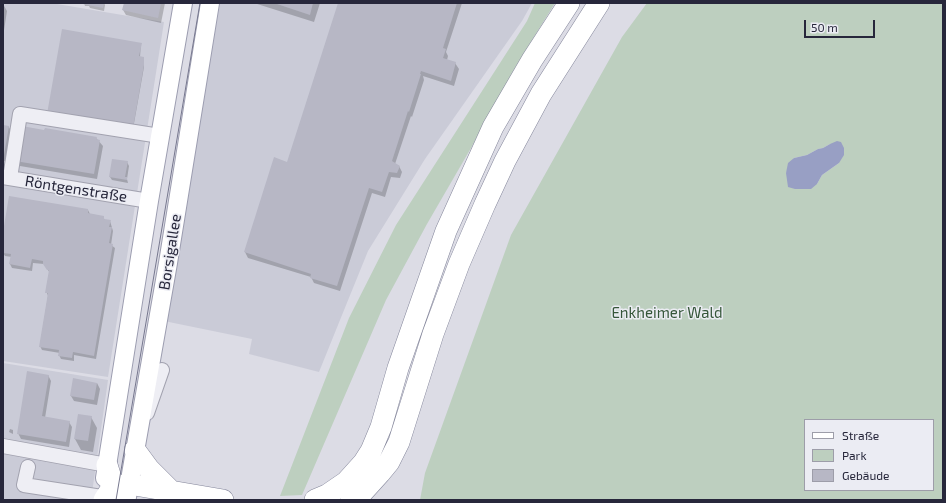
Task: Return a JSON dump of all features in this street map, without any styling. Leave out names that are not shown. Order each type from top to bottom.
[{"type":"highway","points":[[315,500],[327,495],[346,482],[355,474],[372,452],[381,427],[398,368],[446,231],[493,127],[532,60],[569,3]]},
{"type":"highway","points":[[351,500],[365,490],[380,473],[389,462],[399,442],[433,334],[485,204],[505,162],[541,94],[599,3]]},
{"type":"highway","points":[[135,450],[149,469],[170,490]]},
{"type":"highway","points":[[107,465],[118,496],[170,490],[223,500]]},
{"type":"main road","name":"Borsigallee","points":[[107,465],[148,201],[183,3]]},
{"type":"main road","name":"Borsigallee","points":[[118,496],[135,450],[140,427],[167,271],[210,3]]},
{"type":"street","points":[[6,177],[20,114],[160,136]]},
{"type":"street","name":"Röntgenstraße","points":[[6,177],[148,201]]},
{"type":"street","points":[[140,427],[152,403],[162,370]]},
{"type":"street","points":[[3,446],[107,465]]},
{"type":"street","points":[[28,467],[24,486],[118,496]]},
{"type":"shaded area","points":[[3,3],[51,3],[164,22],[108,377],[3,361]]},
{"type":"shaded area","points":[[220,3],[532,3],[522,21],[425,159],[368,251],[319,372],[249,354],[252,339],[164,321]]},
{"type":"shaded area","points":[[3,363],[108,380],[91,500],[3,500]]},
{"type":"green space","points":[[535,3],[555,3],[516,66],[386,300],[302,495],[280,496],[349,318],[396,225],[527,21]]},
{"type":"green space","name":"Enkheimer Wald","points":[[647,3],[943,3],[943,500],[420,500],[425,473],[511,235],[622,37]],"holes":[[[830,144],[839,163],[822,175],[817,184],[786,173],[794,158],[807,155]]]},
{"type":"water","points":[[837,141],[841,142],[844,148],[844,155],[839,163],[822,175],[817,184],[811,189],[795,189],[788,187],[786,173],[788,163],[794,158],[807,155]]},
{"type":"building","points":[[83,3],[104,3],[103,8]]},
{"type":"building","points":[[124,3],[161,3],[158,18],[122,10]]},
{"type":"building","points":[[274,3],[313,3],[310,15]]},
{"type":"building","points":[[338,3],[457,3],[443,48],[446,49],[443,58],[456,62],[451,81],[421,71],[392,161],[400,166],[397,173],[389,172],[382,192],[369,188],[337,286],[310,278],[311,274],[244,252],[274,157],[287,162]]},
{"type":"building","points":[[62,29],[142,43],[139,56],[144,57],[144,65],[133,128],[47,114]]},
{"type":"building","points":[[3,125],[9,126],[4,155],[3,155]]},
{"type":"building","points":[[22,126],[44,130],[45,128],[97,137],[96,139],[100,140],[94,174],[15,161]]},
{"type":"building","points":[[112,159],[128,161],[125,177],[127,177],[127,180],[109,177]]},
{"type":"building","points":[[9,196],[88,209],[88,213],[104,216],[104,219],[111,220],[109,227],[112,227],[109,243],[113,244],[94,356],[73,352],[72,358],[58,356],[59,350],[39,347],[48,293],[45,293],[49,270],[47,270],[43,264],[43,261],[32,259],[30,268],[9,264],[11,254],[3,253],[3,232]]},
{"type":"building","points":[[27,371],[49,375],[42,416],[70,421],[66,442],[17,434]]},
{"type":"building","points":[[73,378],[97,383],[94,400],[70,396]]},
{"type":"building","points":[[78,414],[92,416],[88,441],[74,439]]},
{"type":"tram line","points":[[116,500],[200,3]]}]
